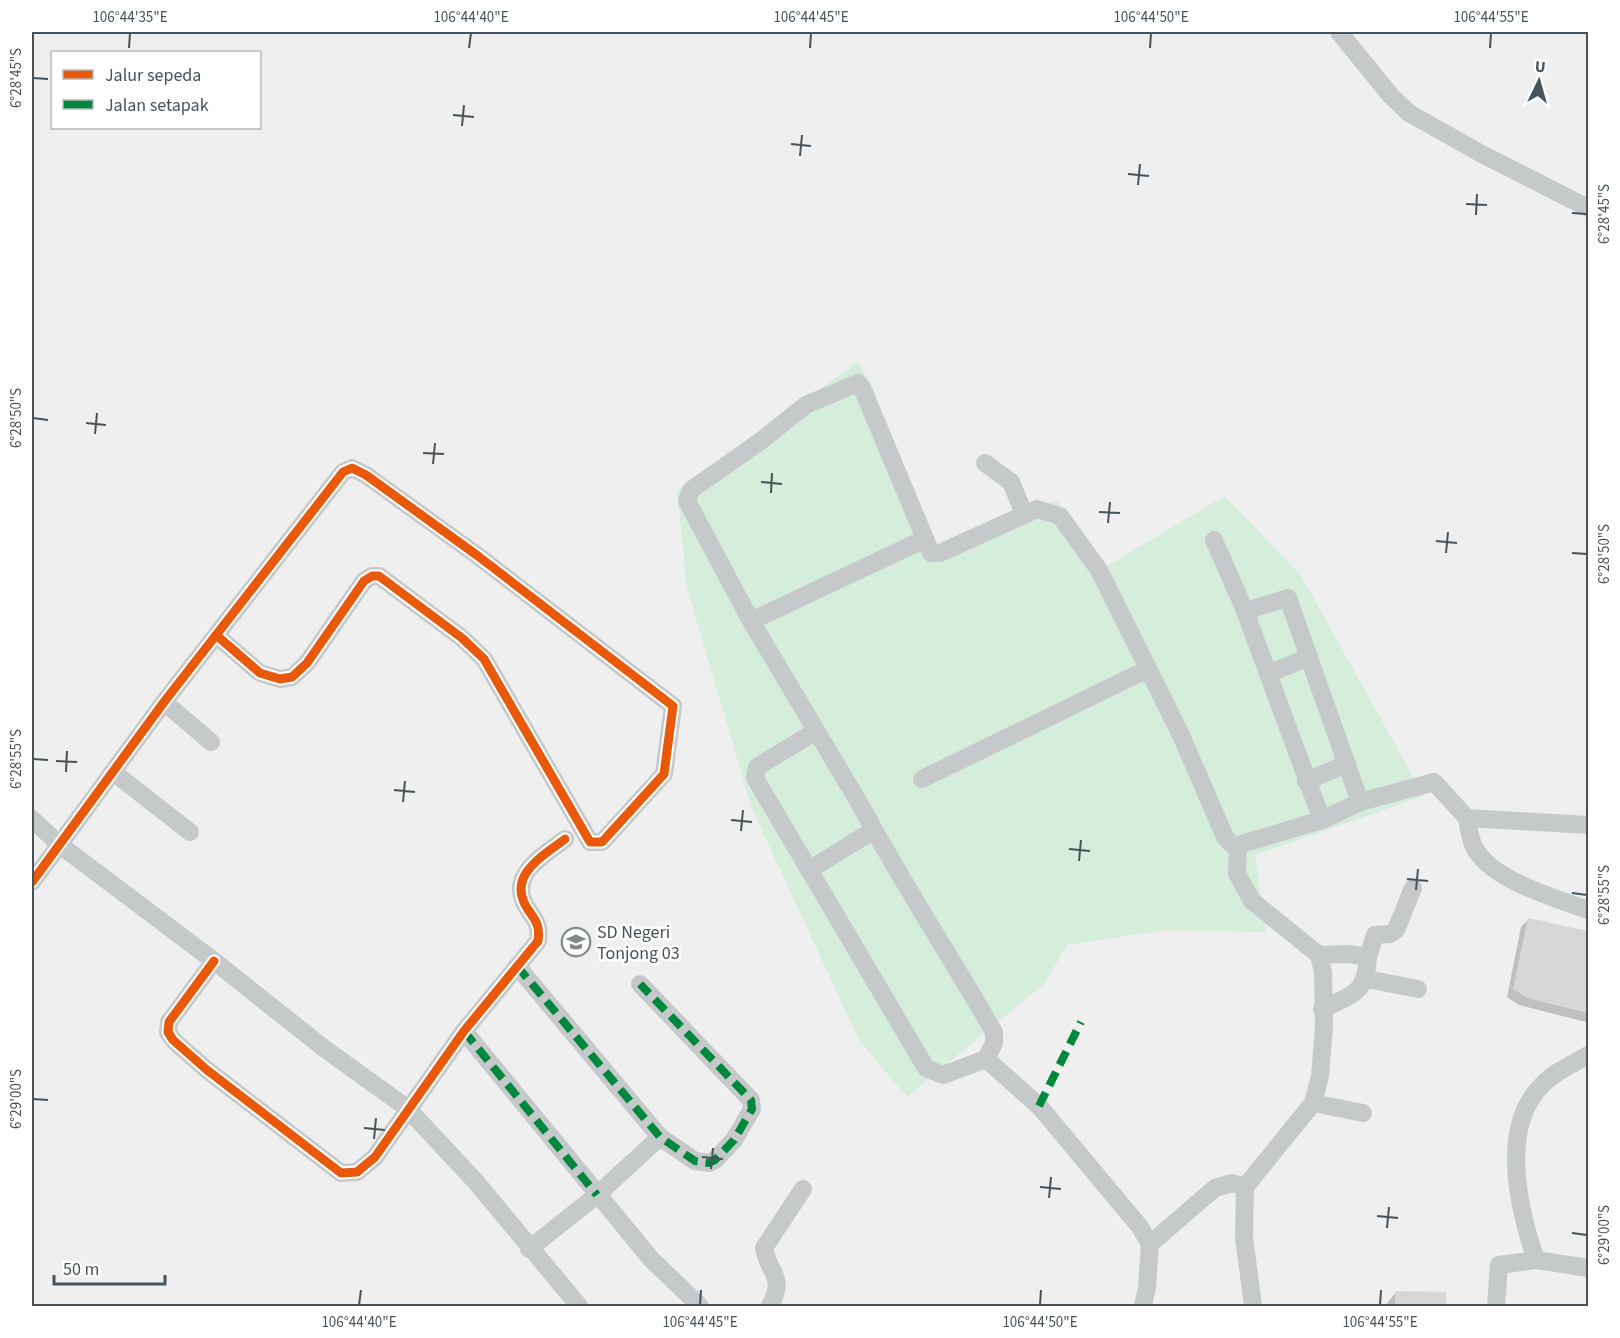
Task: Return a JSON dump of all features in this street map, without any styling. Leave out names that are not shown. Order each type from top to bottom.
[{"type":"street","points":[[1340,32],[1391,96],[1409,113],[1480,153],[1588,208]]},
{"type":"street","points":[[816,731],[759,765],[754,773],[926,1068],[943,1075],[986,1059],[994,1043],[994,1032],[751,621],[687,498],[691,490],[816,399],[854,383],[861,385],[931,553],[940,553],[1037,509],[1060,516],[1100,570],[1181,735],[1225,837],[1231,844],[1238,846],[1322,820],[1360,802],[1435,782],[1467,818],[1474,846],[1483,859],[1531,889],[1588,910]]},
{"type":"street","points":[[985,463],[1011,482],[1024,514]]},
{"type":"street","points":[[32,882],[164,702],[216,635],[343,472],[356,469],[478,556],[673,706],[664,774],[602,842],[590,843],[484,658],[462,638],[379,576],[372,576],[361,585],[307,663],[292,677],[280,679],[260,673],[216,635]]},
{"type":"street","points":[[751,621],[925,539]]},
{"type":"street","points":[[1215,540],[1245,611],[1322,820]]},
{"type":"street","points":[[1245,611],[1287,597],[1360,802]]},
{"type":"street","points":[[1268,674],[1309,657]]},
{"type":"street","points":[[922,779],[1148,669]]},
{"type":"street","points":[[164,702],[211,742]]},
{"type":"street","points":[[1306,781],[1347,764]]},
{"type":"street","points":[[114,772],[190,832]]},
{"type":"street","points":[[1467,818],[1588,825]]},
{"type":"street","points":[[32,819],[60,845],[214,961],[325,1049],[407,1108],[476,1182],[579,1306]]},
{"type":"street","points":[[809,870],[874,830]]},
{"type":"street","points":[[214,961],[169,1022],[168,1032],[173,1040],[207,1070],[330,1165],[344,1174],[357,1172],[375,1157],[407,1108],[464,1031],[538,940],[540,931],[520,896],[521,882],[537,861],[565,839]]},
{"type":"street","points":[[1238,846],[1238,874],[1252,901],[1319,955],[1323,972],[1322,1055],[1313,1103],[1245,1187],[1244,1238],[1253,1306]]},
{"type":"street","points":[[1322,1009],[1346,999],[1367,979],[1368,957],[1375,935],[1390,934],[1396,930],[1413,888]]},
{"type":"street","points":[[1319,955],[1348,954],[1368,957]]},
{"type":"street","points":[[517,966],[660,1137],[695,1161],[709,1163],[715,1160],[734,1140],[752,1105],[750,1096],[640,984]]},
{"type":"street","points":[[1367,979],[1418,989]]},
{"type":"street","points":[[464,1031],[651,1259],[700,1306]]},
{"type":"street","points":[[1536,1260],[1522,1220],[1518,1191],[1516,1163],[1523,1115],[1542,1084],[1588,1055]]},
{"type":"street","points":[[986,1059],[1039,1106],[1117,1197],[1149,1244],[1148,1287],[1143,1306]]},
{"type":"street","points":[[1313,1103],[1363,1113]]},
{"type":"street","points":[[530,1249],[597,1195],[660,1137]]},
{"type":"street","points":[[1149,1244],[1215,1188],[1232,1183],[1245,1187]]},
{"type":"street","points":[[770,1306],[777,1292],[778,1279],[764,1248],[803,1189]]},
{"type":"street","points":[[1496,1306],[1499,1265],[1536,1260],[1588,1268]]},
{"type":"green space","points":[[858,362],[871,384],[938,549],[1041,503],[1057,501],[1104,568],[1225,496],[1302,577],[1424,796],[1255,855],[1266,932],[1165,930],[1067,945],[1045,983],[907,1097],[859,1040],[752,809],[687,588],[677,491]]},
{"type":"building","points":[[1528,918],[1588,931],[1588,1013],[1527,998],[1513,989]]},
{"type":"building","points":[[1395,1291],[1446,1292],[1446,1306],[1395,1306]]},
{"type":"marked path","points":[[517,966],[660,1137],[695,1161],[709,1163],[715,1160],[734,1140],[752,1109],[751,1100],[640,984]]},
{"type":"marked path","points":[[1039,1106],[1081,1022]]},
{"type":"marked path","points":[[464,1031],[597,1195]]},
{"type":"cycle path","points":[[32,882],[164,702],[343,472],[352,468],[366,475],[478,556],[673,706],[664,774],[602,842],[590,842],[484,659],[462,638],[379,576],[372,576],[364,581],[307,663],[292,677],[280,679],[260,673],[216,635]]},
{"type":"cycle path","points":[[214,961],[169,1022],[168,1032],[173,1040],[207,1070],[341,1173],[357,1172],[375,1157],[464,1031],[538,941],[537,925],[523,899],[521,888],[523,878],[536,861],[565,839]]},
{"type":"place","name":"SD Negeri Tonjong 03","points":[[576,942]]}]
